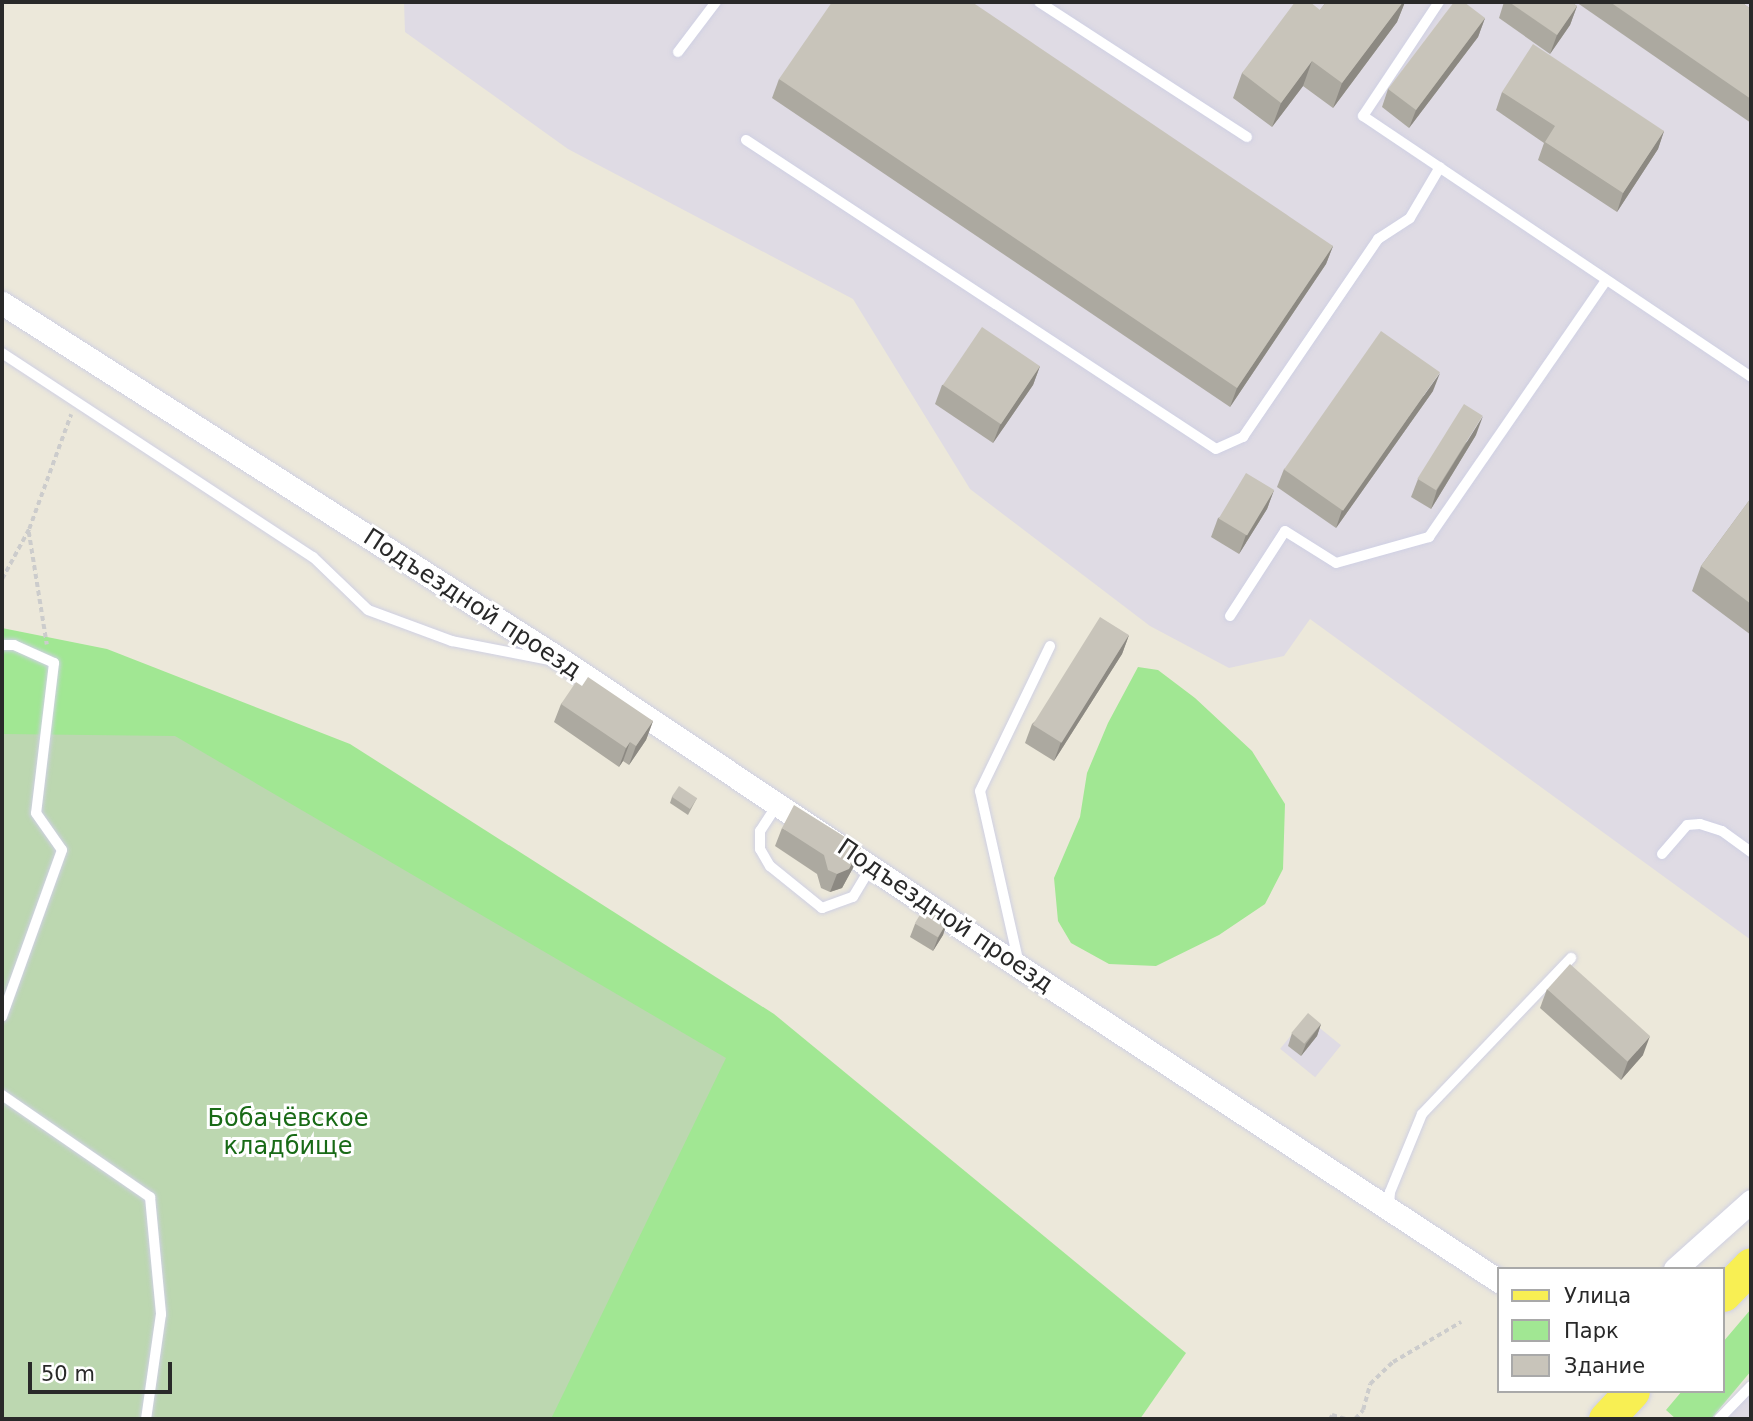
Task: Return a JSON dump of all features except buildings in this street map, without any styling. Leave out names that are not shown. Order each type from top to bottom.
[{"type":"main road","points":[[1725,1292],[1751,1265]]},
{"type":"main road","points":[[1606,1419],[1630,1393]]},
{"type":"street","name":"Подъездной проезд","points":[[2,303],[566,663],[1020,967],[1389,1206],[1498,1280]]},
{"type":"street","points":[[1677,1267],[1751,1201]]},
{"type":"lane","points":[[678,52],[716,2]]},
{"type":"lane","points":[[1039,2],[1247,137]]},
{"type":"lane","points":[[1439,2],[1363,116],[1751,377]]},
{"type":"lane","points":[[746,140],[1216,449],[1243,437],[1378,239],[1410,218],[1440,167]]},
{"type":"lane","points":[[1230,616],[1285,531],[1336,563],[1429,537],[1606,280]]},
{"type":"lane","points":[[2,353],[75,404],[313,557],[369,610],[452,641],[566,663]]},
{"type":"lane","points":[[2,645],[14,645],[54,663],[36,813],[62,850],[2,1017]]},
{"type":"lane","points":[[1020,967],[981,791],[1050,646]]},
{"type":"lane","points":[[777,805],[760,831],[760,849],[770,866],[822,908],[853,897],[872,866]]},
{"type":"lane","points":[[1662,854],[1687,825],[1700,824],[1722,831],[1751,852]]},
{"type":"lane","points":[[1389,1206],[1390,1192],[1422,1114],[1571,958]]},
{"type":"lane","points":[[2,1095],[150,1197],[161,1314],[146,1419]]},
{"type":"lane","points":[[1719,1419],[1751,1385]]},
{"type":"path","points":[[2,579],[29,529],[56,448],[75,404]]},
{"type":"path","points":[[29,529],[49,661]]},
{"type":"path","points":[[1355,1419],[1363,1410],[1370,1384],[1393,1362],[1461,1322]]},
{"type":"path","points":[[1329,1419],[1332,1415],[1346,1419]]},
{"type":"shaded area","points":[[404,2],[1751,2],[1751,940],[1310,619],[1284,656],[1229,668],[1150,626],[970,489],[853,299],[568,149],[405,32]]},
{"type":"shaded area","points":[[1306,1017],[1341,1045],[1315,1077],[1280,1049]]},
{"type":"shaded area","points":[[1751,1387],[1751,1419],[1724,1419]]},
{"type":"green space","name":"Бобачёвское кладбище","points":[[2,628],[107,649],[350,744],[774,1014],[1186,1353],[1140,1419],[2,1419]]},
{"type":"green space","points":[[1138,667],[1158,670],[1195,698],[1252,751],[1285,804],[1283,869],[1265,904],[1219,935],[1156,966],[1109,964],[1071,943],[1058,921],[1054,878],[1080,817],[1087,773],[1108,723]]},
{"type":"green space","name":"Бобачёвское кладбище","points":[[2,734],[175,736],[726,1058],[551,1419],[2,1419]]},
{"type":"green space","points":[[1751,1309],[1751,1371],[1711,1419],[1676,1419],[1666,1410],[1680,1393],[1725,1393],[1725,1340]]}]
